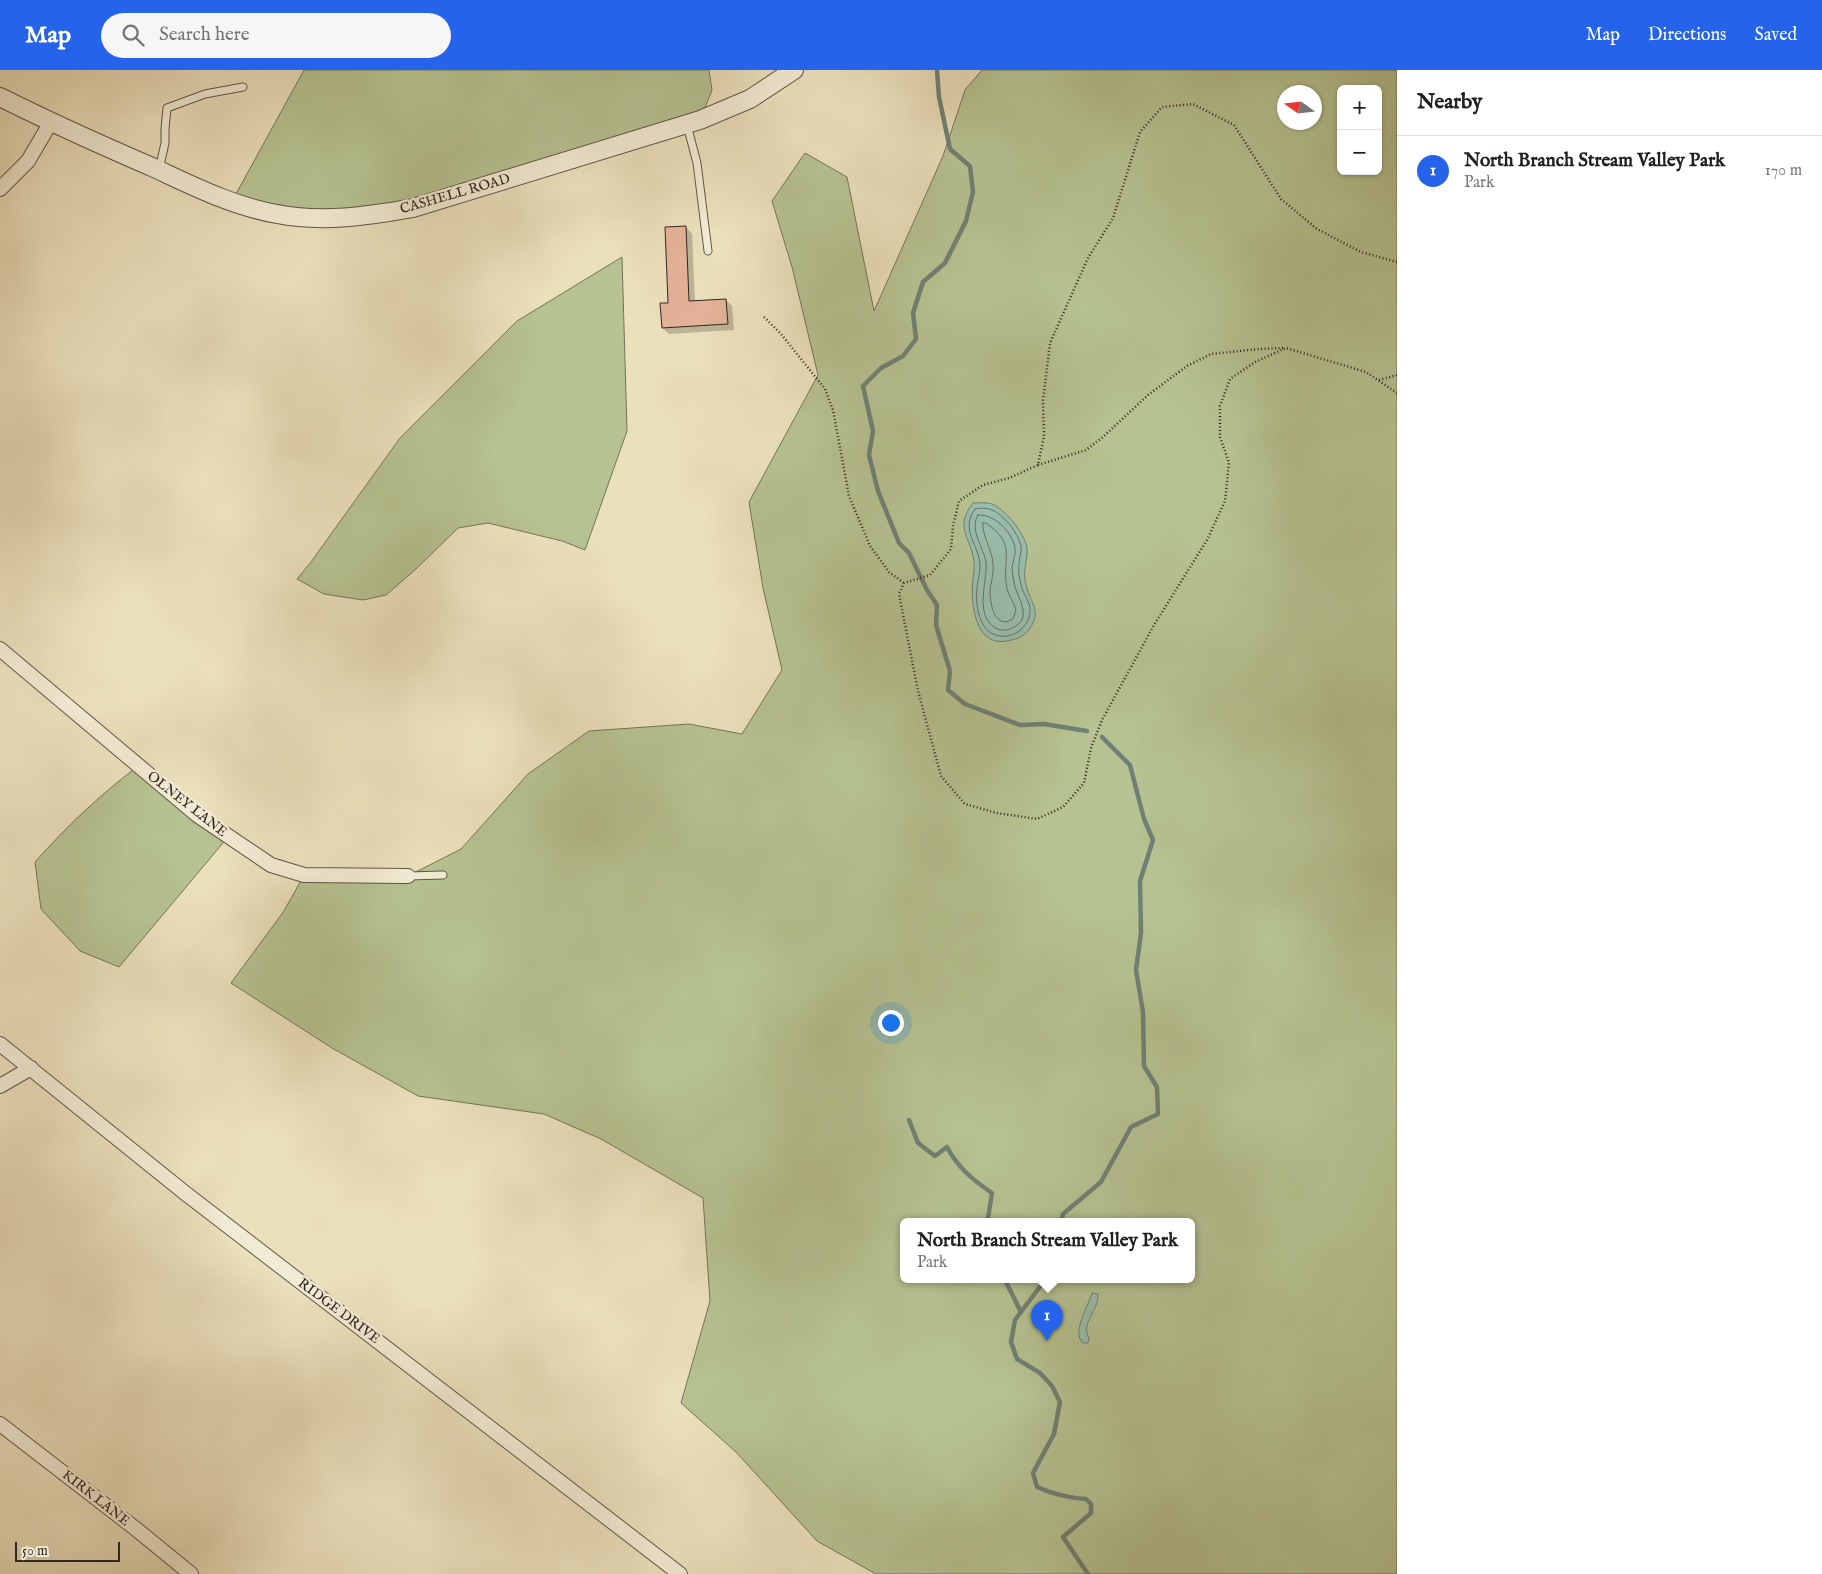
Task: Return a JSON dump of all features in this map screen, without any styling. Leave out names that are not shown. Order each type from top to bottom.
[{"type":"street","name":"CASHELL ROAD","points":[[0,97],[231,203],[278,214],[329,219],[364,216],[413,208],[687,124],[750,99],[794,70]]},
{"type":"street","points":[[0,189],[28,161],[51,122]]},
{"type":"street","name":"OLNEY LANE","points":[[0,650],[197,815],[271,865],[304,875],[408,876]]},
{"type":"street","name":"RIDGE DRIVE","points":[[0,1044],[185,1193],[680,1574]]},
{"type":"street","points":[[0,1086],[31,1068]]},
{"type":"street","name":"KIRK LANE","points":[[0,1424],[191,1574]]},
{"type":"lane","points":[[159,170],[165,142],[165,112],[167,108],[205,94],[243,87]]},
{"type":"lane","points":[[687,124],[697,163],[708,251]]},
{"type":"lane","points":[[408,876],[443,875]]},
{"type":"path","points":[[1038,465],[1044,436],[1044,401],[1050,343],[1088,258],[1113,218],[1140,132],[1162,107],[1193,104],[1234,125],[1281,199],[1316,229],[1361,252],[1397,262]]},
{"type":"path","points":[[764,317],[781,334],[825,389],[833,410],[849,496],[870,546],[889,572],[904,583],[930,575],[951,549],[953,526],[959,501],[983,485],[1009,478],[1038,465],[1086,450],[1103,437],[1148,395],[1186,366],[1211,354],[1286,348],[1366,372],[1397,393]]},
{"type":"path","points":[[904,583],[900,594],[918,691],[941,776],[965,804],[997,813],[1038,819],[1063,806],[1084,784],[1091,748],[1102,720],[1154,625],[1207,540],[1225,501],[1229,463],[1220,437],[1220,406],[1230,379],[1255,362],[1286,348]]},
{"type":"path","points":[[1378,380],[1397,375]]},
{"type":"shaded area","points":[[304,70],[709,70],[712,90],[700,120],[364,216],[231,203]]},
{"type":"shaded area","points":[[982,70],[1397,70],[1397,1574],[876,1574],[817,1541],[736,1452],[681,1403],[710,1301],[703,1198],[601,1139],[544,1114],[418,1096],[332,1048],[231,983],[284,911],[304,875],[408,876],[461,849],[528,774],[589,731],[689,724],[742,734],[782,670],[763,588],[749,502],[818,375],[792,267],[772,201],[805,153],[847,177],[874,311],[943,156],[965,90]]},
{"type":"shaded area","points":[[622,257],[627,431],[585,550],[562,541],[488,523],[458,528],[386,595],[363,600],[324,594],[297,579],[400,438],[517,321]]},
{"type":"shaded area","points":[[138,766],[228,837],[119,967],[80,951],[41,909],[35,862],[84,811]]},
{"type":"water","points":[[973,503],[992,504],[1003,511],[1023,536],[1027,548],[1025,580],[1034,608],[1035,618],[1028,631],[1016,639],[999,642],[989,638],[982,632],[977,623],[972,589],[974,559],[964,529],[965,518]]},
{"type":"water","points":[[1092,1293],[1098,1294],[1098,1300],[1088,1322],[1088,1343],[1083,1343],[1080,1339],[1080,1326]]},
{"type":"building","points":[[686,226],[689,301],[726,299],[728,324],[662,328],[660,303],[668,303],[665,227]]},
{"type":"waterway","points":[[937,70],[939,97],[950,149],[970,166],[973,192],[966,221],[945,263],[923,282],[913,313],[916,339],[903,356],[881,368],[863,386],[873,431],[869,455],[878,491],[899,543],[909,553],[927,590],[937,605],[936,625],[950,671],[948,690],[965,704],[1020,725],[1044,724],[1087,731]]},
{"type":"waterway","points":[[1062,1218],[1063,1214],[1101,1182],[1131,1127],[1158,1114],[1157,1087],[1144,1066],[1143,1012],[1136,970],[1141,933],[1140,881],[1153,840],[1144,819],[1130,765],[1102,737]]},
{"type":"waterway","points":[[909,1120],[918,1143],[935,1156],[947,1147],[966,1173],[992,1193],[988,1218]]},
{"type":"waterway","points":[[1006,1283],[1021,1312]]},
{"type":"waterway","points":[[1043,1283],[1015,1320],[1011,1342],[1017,1359],[1040,1373],[1052,1386],[1060,1402],[1054,1434],[1033,1473],[1037,1487],[1073,1498],[1086,1499],[1091,1504],[1091,1513],[1063,1537],[1088,1574]]},
{"type":"place","name":"North Branch Stream Valley Park","points":[[1047,1341]]}]
